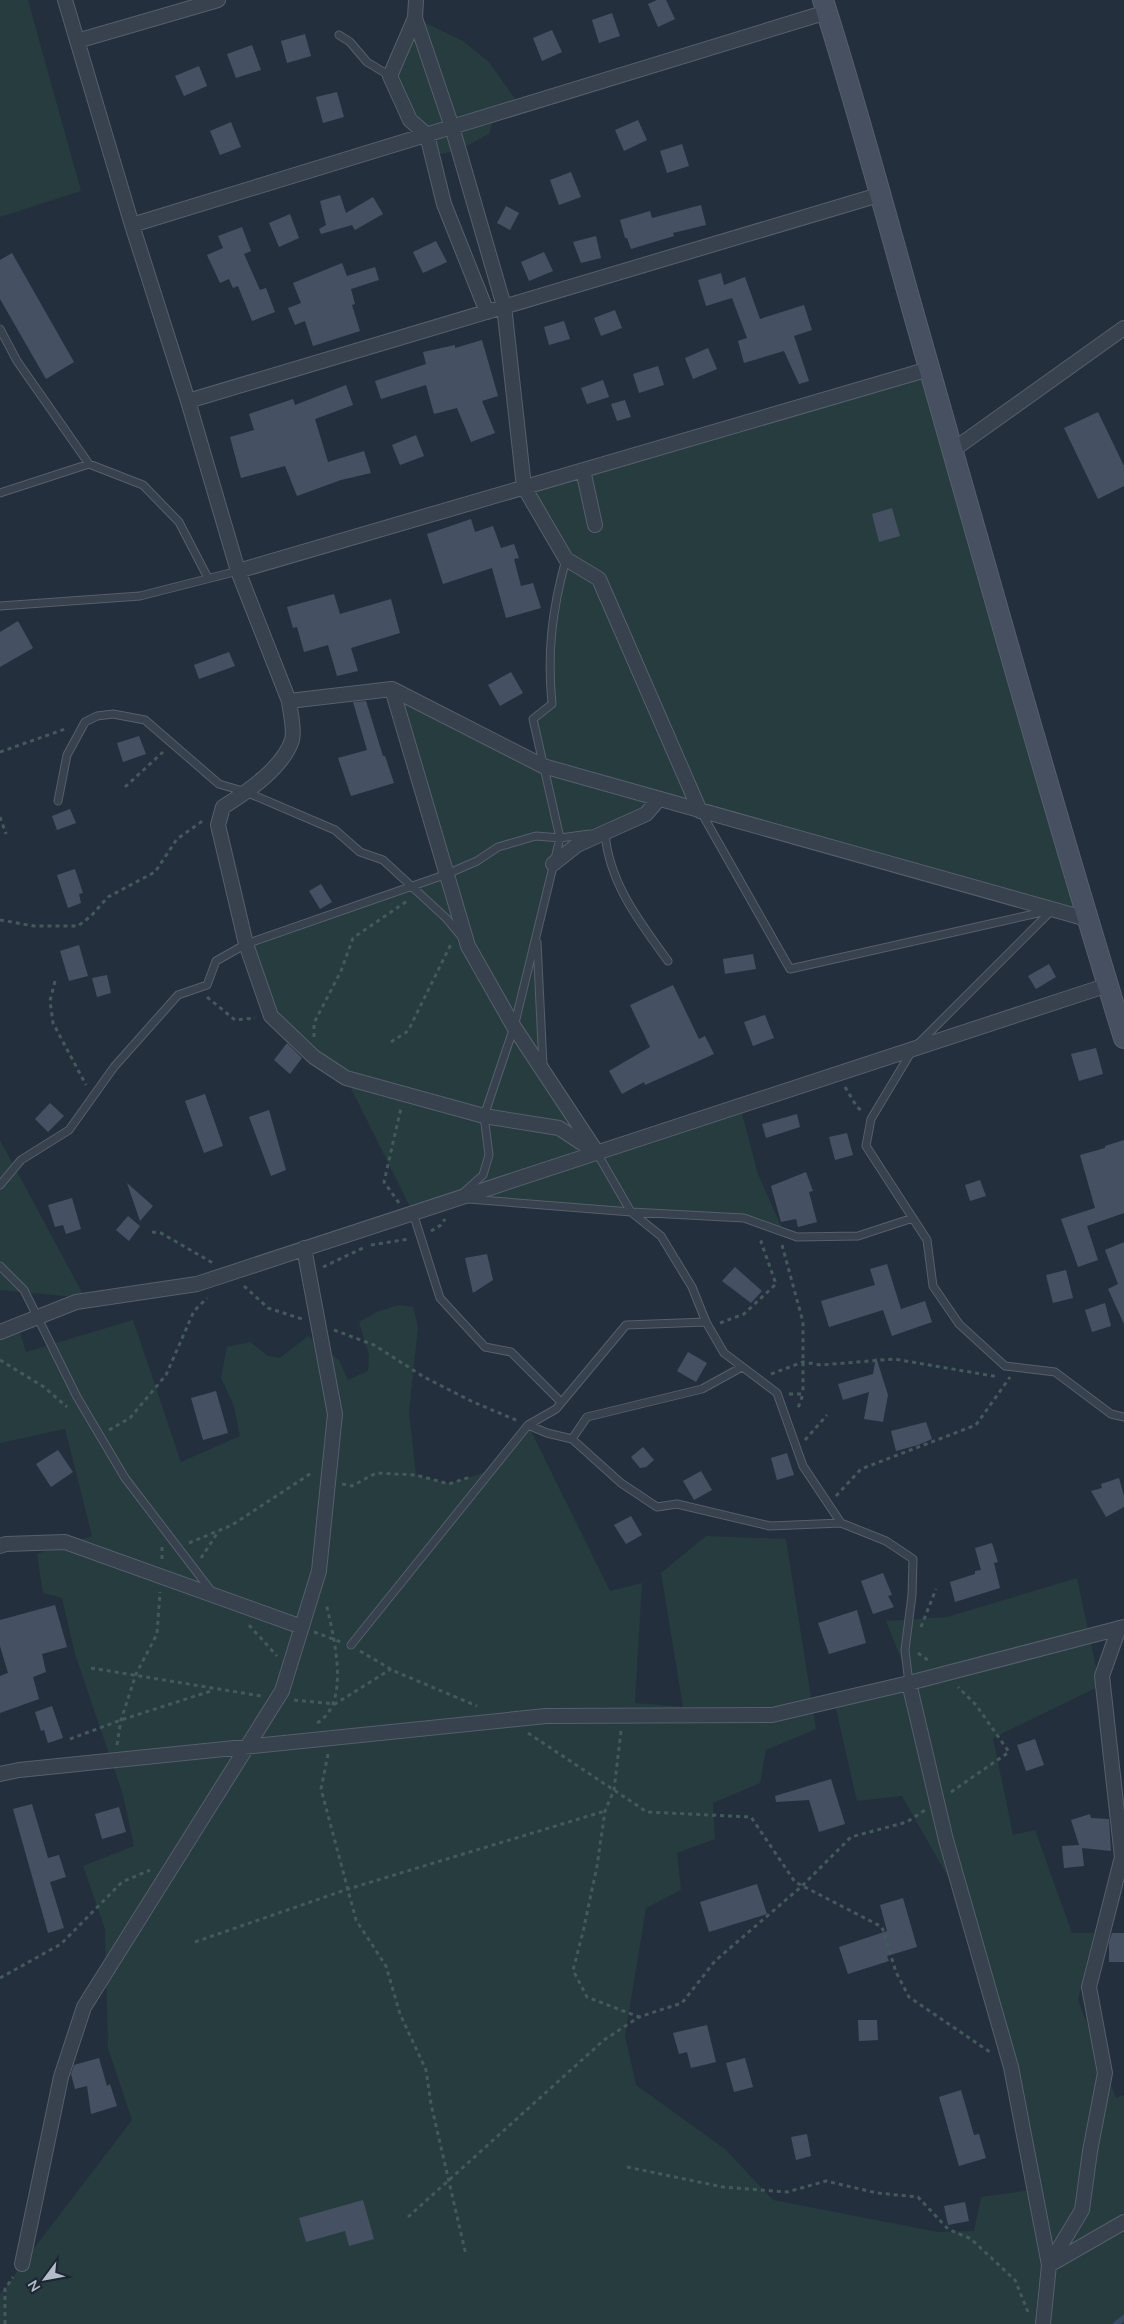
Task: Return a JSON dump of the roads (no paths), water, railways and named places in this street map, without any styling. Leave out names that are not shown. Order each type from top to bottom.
[{"type":"main road","points":[[825,6],[882,194],[929,368],[1087,919],[1124,1038]]},
{"type":"street","points":[[65,0],[238,571],[289,701],[293,738],[282,757],[246,792],[223,807],[218,825],[246,944],[270,1016],[314,1057],[346,1078],[484,1116],[559,1128],[597,1152]]},
{"type":"street","points":[[77,41],[218,0]]},
{"type":"street","points":[[416,0],[415,18],[390,76],[410,120],[427,135],[444,204],[487,312]]},
{"type":"street","points":[[132,225],[427,135],[825,6]]},
{"type":"street","points":[[415,18],[452,127],[504,306],[524,487],[566,559],[599,579],[700,811]]},
{"type":"street","points":[[188,401],[882,194]]},
{"type":"street","points":[[953,450],[1124,328]]},
{"type":"street","points":[[238,571],[929,368]]},
{"type":"street","points":[[583,470],[595,525]]},
{"type":"street","points":[[289,701],[392,689],[543,766],[1087,919]]},
{"type":"street","points":[[392,689],[468,946],[514,1027],[597,1152]]},
{"type":"street","points":[[553,864],[577,846],[646,814],[659,799]]},
{"type":"street","points":[[0,1332],[76,1302],[197,1284],[1108,985]]},
{"type":"street","points":[[22,2264],[61,2077],[84,2007],[278,1699],[319,1571],[335,1414],[304,1248]]},
{"type":"street","points":[[0,1546],[6,1544],[65,1542],[302,1627]]},
{"type":"street","points":[[0,1774],[115,1760],[546,1716],[772,1715],[946,1674],[1122,1627]]},
{"type":"street","points":[[1049,2265],[1082,2210],[1090,2151],[1105,2073],[1090,1987],[1122,1857],[1102,1676],[1122,1627]]},
{"type":"street","points":[[909,1683],[937,1802],[1011,2067],[1049,2265],[1043,2324]]},
{"type":"street","points":[[1049,2265],[1124,2222]]},
{"type":"lane","points":[[339,34],[350,42],[367,62],[390,76]]},
{"type":"lane","points":[[0,329],[16,361],[89,464],[143,485],[179,522],[208,578]]},
{"type":"lane","points":[[0,493],[89,464]]},
{"type":"lane","points":[[458,1198],[483,1176],[489,1155],[484,1116],[514,1027],[560,838],[533,719],[552,704],[548,667],[555,599],[566,559]]},
{"type":"lane","points":[[0,606],[140,596],[238,571]]},
{"type":"lane","points":[[58,801],[67,755],[85,722],[97,716],[113,714],[146,720],[171,744],[219,784],[246,792],[335,830],[360,852],[383,860],[446,918],[468,946]]},
{"type":"lane","points":[[700,811],[790,969],[1053,909]]},
{"type":"lane","points":[[0,1185],[21,1160],[69,1130],[114,1067],[178,995],[207,985],[216,961],[246,944],[447,874],[477,861],[498,847],[536,836],[560,838],[605,832],[606,849],[614,877],[647,933],[668,961]]},
{"type":"lane","points":[[1053,909],[913,1049],[871,1119],[866,1146],[927,1240],[934,1286],[958,1324],[1005,1366],[1055,1372],[1111,1414],[1124,1418]]},
{"type":"lane","points":[[537,934],[543,1071]]},
{"type":"lane","points":[[597,1152],[631,1212],[661,1236],[692,1287],[707,1325],[724,1353],[777,1393],[803,1466],[841,1523]]},
{"type":"lane","points":[[458,1198],[631,1212],[744,1218],[797,1237],[858,1236],[913,1218]]},
{"type":"lane","points":[[413,1213],[440,1298],[485,1347],[511,1352],[562,1402]]},
{"type":"lane","points":[[0,1266],[24,1290],[77,1397],[125,1478],[178,1548],[221,1598]]},
{"type":"lane","points":[[351,1645],[528,1425],[556,1409],[626,1325],[707,1325]]},
{"type":"lane","points":[[572,1440],[587,1417],[702,1389],[742,1367]]},
{"type":"lane","points":[[528,1425],[572,1440],[621,1483],[657,1507],[677,1504],[770,1526],[841,1523],[886,1541],[913,1559],[912,1595],[906,1643],[909,1683]]},
{"type":"waterway","points":[[1116,2324],[1124,2318]]}]
